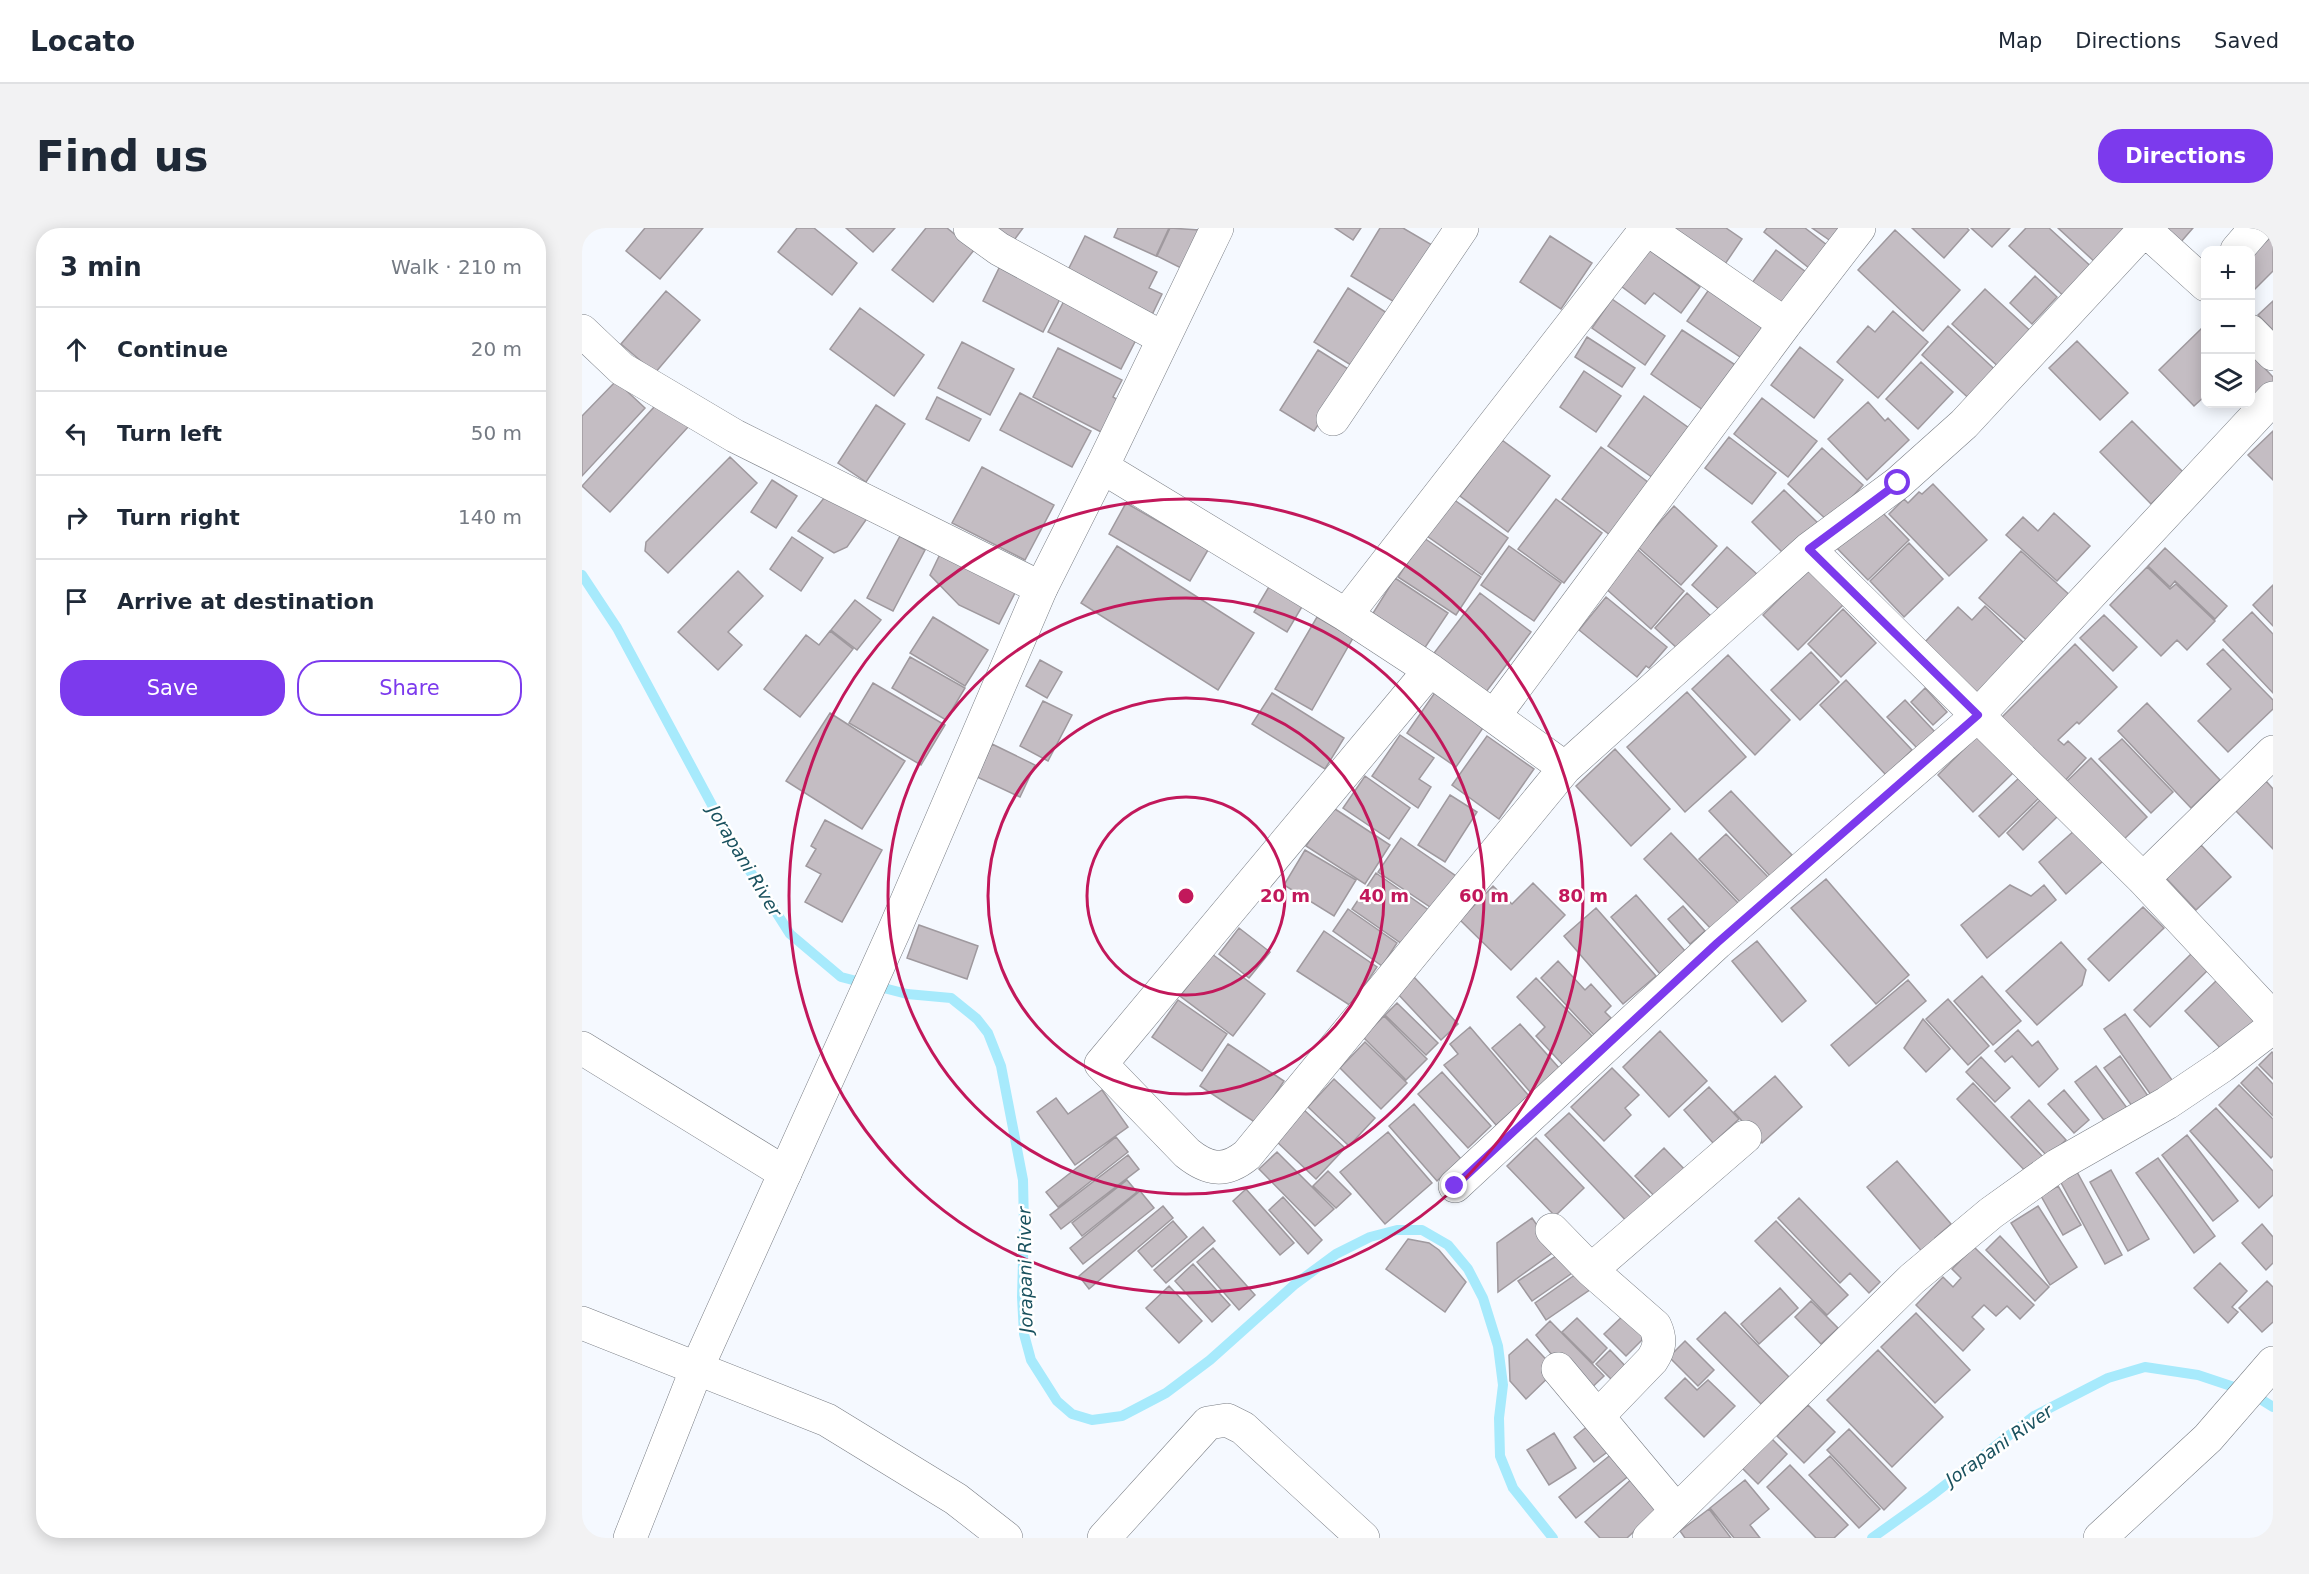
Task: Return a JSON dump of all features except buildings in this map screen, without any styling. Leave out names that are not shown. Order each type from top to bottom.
[{"type":"street","points":[[970,228],[999,249],[1163,338]]},
{"type":"street","points":[[630,1538],[697,1368],[894,931],[1041,588],[1218,228]]},
{"type":"street","points":[[1333,419],[1462,228]]},
{"type":"street","points":[[1346,615],[1647,228],[1785,324]]},
{"type":"street","points":[[1494,716],[1859,228]]},
{"type":"street","points":[[2240,246],[2256,228]]},
{"type":"street","points":[[1430,670],[1101,1064],[1200,1164],[1225,1167],[1237,1163],[1247,1155],[1564,768],[1809,549],[1898,483],[1964,424],[2144,229],[2201,281]]},
{"type":"street","points":[[582,331],[622,369],[735,436],[1041,588]]},
{"type":"street","points":[[2255,336],[2273,354]]},
{"type":"street","points":[[1455,1186],[1717,943],[1978,715],[2273,398]]},
{"type":"street","points":[[1102,467],[1346,615],[1430,670],[1564,768]]},
{"type":"street","points":[[1809,549],[2143,879],[2273,1018]]},
{"type":"street","points":[[2143,879],[2273,752]]},
{"type":"street","points":[[1649,1538],[1912,1279],[1991,1213],[2058,1165],[2167,1103],[2222,1066],[2273,1027]]},
{"type":"street","points":[[582,1048],[785,1173]]},
{"type":"street","points":[[1591,1270],[1745,1137]]},
{"type":"street","points":[[1552,1230],[1591,1270],[1655,1326],[1659,1335],[1657,1352],[1652,1360],[1598,1416]]},
{"type":"street","points":[[582,1323],[827,1420],[956,1499],[1006,1538]]},
{"type":"street","points":[[2100,1538],[2208,1438],[2273,1363]]},
{"type":"street","points":[[1558,1369],[1676,1510]]},
{"type":"street","points":[[1104,1538],[1208,1423],[1227,1420],[1243,1428],[1363,1538]]},
{"type":"waterway","name":"Jorapani River","points":[[582,575],[617,628],[734,846],[790,934],[841,977],[907,994],[951,998],[977,1019],[988,1033],[1001,1066],[1023,1180],[1024,1334],[1031,1360],[1057,1401],[1072,1414],[1092,1420],[1122,1416],[1166,1393],[1210,1360],[1294,1285],[1336,1254],[1370,1237],[1397,1230],[1422,1230],[1448,1245],[1468,1269],[1483,1298],[1498,1346],[1503,1385],[1499,1418],[1500,1456],[1513,1488],[1553,1538]]},
{"type":"waterway","name":"Jorapani River","points":[[1872,1538],[1931,1496],[2034,1416],[2108,1378],[2145,1367],[2198,1375],[2249,1392],[2273,1407]]},
{"type":"route","points":[[1455,1186],[1717,943],[1978,715],[1809,549],[1898,483]]}]
